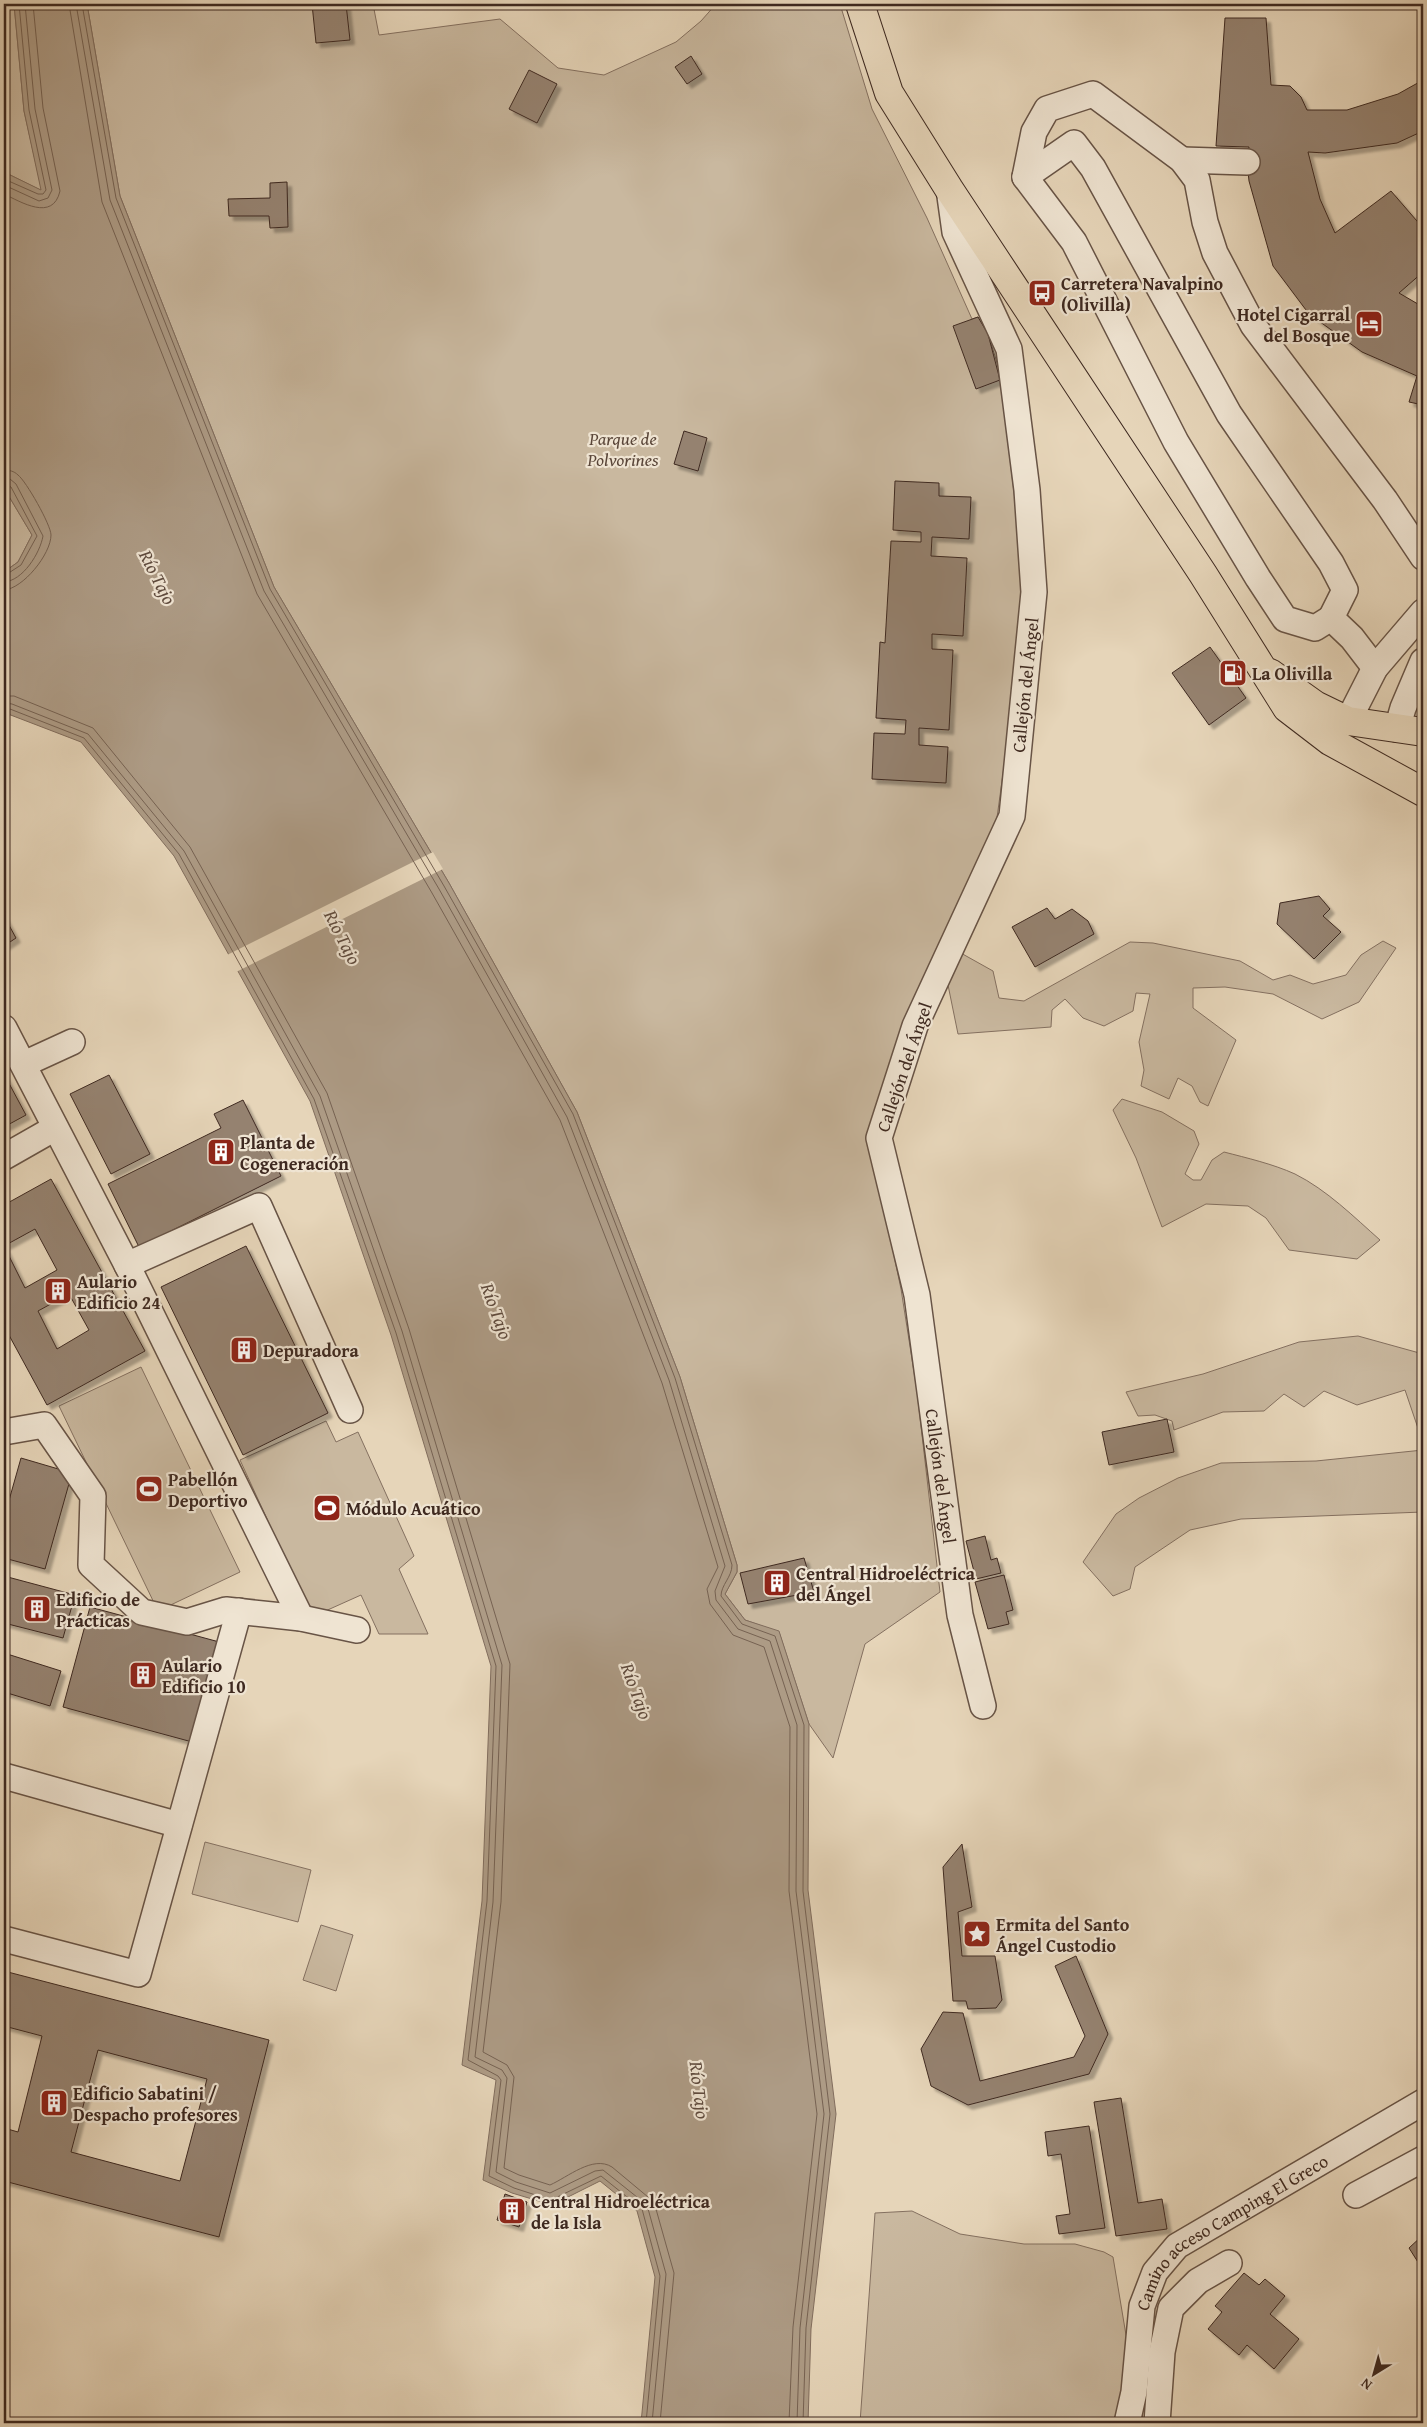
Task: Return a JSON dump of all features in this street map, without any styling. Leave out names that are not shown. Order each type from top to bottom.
[{"type":"main road","points":[[860,4],[889,93],[949,189],[1287,708],[1330,741],[1423,792]]},
{"type":"main road","points":[[1262,667],[1315,705],[1348,720],[1410,731]]},
{"type":"street","points":[[1024,177],[1034,132],[1047,109],[1093,94],[1182,160],[1196,180],[1205,222],[1215,252],[1253,325],[1385,500],[1423,557]]},
{"type":"street","points":[[1074,143],[1093,168],[1229,414],[1331,564],[1345,590],[1331,618],[1314,628],[1285,619],[1176,442],[1074,242],[1024,177],[1074,143]]},
{"type":"street","points":[[1182,160],[1247,162]]},
{"type":"street","name":"Callejón del Ángel","points":[[949,189],[955,232],[1009,349],[1028,490],[1034,592],[1012,816],[915,1026],[879,1138],[917,1295],[960,1615],[983,1706]]},
{"type":"street","points":[[1009,349],[1042,330]]},
{"type":"street","points":[[1348,720],[1375,668],[1423,612]]},
{"type":"street","points":[[1331,618],[1352,638],[1375,668]]},
{"type":"street","points":[[1410,731],[1403,708],[1423,661]]},
{"type":"street","points":[[4,1028],[127,1265],[301,1618]]},
{"type":"street","points":[[24,1064],[72,1042]]},
{"type":"street","points":[[4,1157],[56,1128]]},
{"type":"street","points":[[127,1265],[259,1206],[350,1410]]},
{"type":"street","points":[[4,1432],[44,1425],[93,1496],[91,1565],[142,1612],[187,1622],[226,1610],[239,1611],[301,1618],[357,1630]]},
{"type":"street","points":[[4,1939],[138,1974],[239,1611]]},
{"type":"street","points":[[4,1776],[180,1825]]},
{"type":"street","name":"Camino acceso Camping El Greco","points":[[1127,2423],[1134,2392],[1142,2306],[1155,2272],[1177,2246],[1423,2102]]},
{"type":"street","points":[[1356,2195],[1423,2159]]},
{"type":"street","points":[[1157,2423],[1162,2352],[1171,2308],[1198,2280],[1229,2264]]},
{"type":"street","points":[[1134,2392],[1148,2423]]},
{"type":"green space","points":[[4,4],[14,4],[24,111],[42,191],[4,172]]},
{"type":"green space","name":"Parque de Polvorines","points":[[87,4],[373,4],[379,35],[500,19],[558,68],[604,75],[676,42],[701,21],[716,4],[840,4],[872,109],[927,218],[972,319],[978,317],[988,334],[999,369],[1027,599],[995,832],[870,1141],[901,1289],[917,1391],[940,1592],[865,1644],[833,1758],[809,1724],[779,1632],[745,1620],[725,1594],[737,1572],[737,1565],[680,1377],[577,1112],[449,883],[274,587],[120,196]]},
{"type":"green space","points":[[4,488],[32,535],[18,562],[4,572]]},
{"type":"green space","points":[[1383,941],[1396,948],[1359,1002],[1322,1019],[1273,994],[1225,987],[1193,988],[1193,1008],[1236,1040],[1208,1106],[1200,1102],[1192,1086],[1178,1078],[1169,1099],[1141,1086],[1144,1070],[1139,1042],[1150,994],[1136,993],[1133,1011],[1104,1026],[1083,1018],[1065,999],[1052,1010],[1051,1027],[958,1034],[948,985],[959,952],[993,971],[999,998],[1024,1001],[1130,942],[1153,943],[1240,961],[1273,980],[1290,975],[1313,984],[1346,975],[1361,955]]},
{"type":"green space","points":[[1122,1099],[1162,1112],[1194,1131],[1199,1144],[1185,1174],[1193,1180],[1201,1180],[1212,1160],[1224,1152],[1269,1164],[1307,1180],[1340,1204],[1380,1240],[1357,1259],[1289,1250],[1266,1218],[1248,1206],[1206,1204],[1162,1227],[1136,1158],[1113,1110]]},
{"type":"green space","points":[[1358,1336],[1423,1354],[1423,1443],[1405,1390],[1357,1405],[1324,1391],[1304,1407],[1284,1394],[1264,1411],[1223,1412],[1174,1430],[1172,1421],[1155,1415],[1138,1416],[1126,1392],[1203,1374],[1299,1342]]},
{"type":"green space","name":"Pabellón Deportivo","points":[[141,1367],[240,1572],[158,1611],[59,1406]]},
{"type":"green space","name":"Módulo Acuático","points":[[326,1421],[336,1442],[358,1432],[414,1556],[399,1569],[428,1634],[379,1634],[361,1595],[312,1617],[240,1460]]},
{"type":"green space","points":[[1423,1450],[1423,1512],[1241,1519],[1190,1530],[1135,1567],[1130,1589],[1113,1596],[1083,1562],[1116,1514],[1139,1498],[1178,1478],[1221,1463],[1316,1461]]},
{"type":"green space","points":[[205,1842],[311,1870],[298,1922],[192,1894]]},
{"type":"green space","points":[[321,1925],[353,1935],[336,1991],[303,1980]]},
{"type":"green space","points":[[912,2211],[960,2234],[1024,2244],[1075,2244],[1104,2252],[1113,2257],[1133,2377],[1144,2423],[860,2423],[875,2213]]},
{"type":"water","name":"Río Tajo","points":[[14,4],[87,4],[120,196],[274,587],[449,883],[577,1112],[680,1377],[737,1565],[737,1572],[725,1594],[745,1620],[779,1631],[809,1724],[808,1890],[836,2114],[811,2329],[808,2423],[641,2423],[655,2277],[637,2211],[600,2181],[552,2205],[512,2193],[483,2180],[496,2080],[462,2065],[482,1901],[491,1666],[391,1335],[310,1101],[174,856],[81,742],[8,714],[4,715],[4,572],[18,562],[32,535],[4,488],[4,172],[41,190],[24,111]]},
{"type":"pier","points":[[433,852],[443,869],[236,972],[227,955]]},
{"type":"building","points":[[312,4],[346,4],[350,40],[316,43]]},
{"type":"building","name":"Hotel Cigarral del Bosque","points":[[1225,18],[1266,18],[1271,85],[1290,86],[1301,97],[1307,110],[1347,110],[1398,94],[1423,80],[1423,131],[1397,143],[1325,153],[1308,152],[1320,199],[1335,233],[1391,191],[1423,228],[1423,272],[1399,293],[1423,307],[1423,405],[1409,402],[1417,376],[1362,352],[1309,314],[1273,266],[1249,181],[1247,162],[1249,147],[1216,146]]},
{"type":"building","points":[[691,56],[702,74],[687,84],[675,67]]},
{"type":"building","points":[[529,70],[557,84],[537,123],[509,109]]},
{"type":"building","points":[[287,182],[288,227],[270,228],[269,216],[229,216],[228,199],[270,198],[270,183]]},
{"type":"building","points":[[978,317],[988,334],[1000,380],[976,389],[953,326]]},
{"type":"building","points":[[684,431],[707,438],[698,471],[674,464]]},
{"type":"building","points":[[895,481],[939,483],[939,496],[971,497],[969,539],[932,537],[931,556],[967,558],[963,636],[932,634],[932,649],[953,650],[949,730],[919,728],[919,745],[948,747],[946,783],[872,779],[874,733],[905,734],[906,720],[876,718],[880,642],[885,643],[891,541],[921,542],[921,532],[893,530]]},
{"type":"building","points":[[1210,647],[1246,698],[1209,725],[1172,673]]},
{"type":"building","points":[[1319,896],[1330,909],[1323,916],[1341,932],[1314,959],[1277,924],[1280,903]]},
{"type":"building","points":[[1047,908],[1055,919],[1072,909],[1088,921],[1094,934],[1035,967],[1012,927]]},
{"type":"building","points":[[4,916],[16,938],[4,946]]},
{"type":"building","points":[[4,1074],[26,1115],[4,1127]]},
{"type":"building","points":[[109,1075],[150,1154],[111,1174],[70,1094]]},
{"type":"building","name":"Planta de Cogeneración","points":[[243,1100],[281,1176],[139,1247],[108,1184],[221,1128],[214,1114]]},
{"type":"building","name":"Aulario Edificio 24","points":[[51,1179],[145,1351],[47,1405],[4,1326],[4,1246],[4,1205]],"holes":[[[35,1229],[57,1270],[25,1288],[4,1246]],[[69,1294],[89,1330],[57,1349],[38,1311]]]},
{"type":"building","name":"Depuradora","points":[[246,1246],[328,1413],[243,1455],[161,1287]]},
{"type":"building","points":[[1167,1419],[1174,1452],[1109,1465],[1102,1432]]},
{"type":"building","points":[[21,1458],[72,1473],[45,1569],[4,1558],[4,1518]]},
{"type":"building","points":[[985,1536],[991,1560],[997,1558],[1001,1573],[976,1579],[966,1541]]},
{"type":"building","name":"Central Hidroeléctrica del Ángel","points":[[804,1558],[814,1592],[748,1604],[740,1573]]},
{"type":"building","points":[[1004,1575],[1013,1610],[1006,1612],[1009,1624],[988,1629],[975,1582]]},
{"type":"building","name":"Edificio de Prácticas","points":[[4,1576],[75,1595],[63,1638],[4,1623]]},
{"type":"building","name":"Aulario Edificio 10","points":[[90,1607],[223,1643],[196,1743],[63,1707]]},
{"type":"building","name":"Edificio de Prácticas","points":[[4,1653],[61,1671],[50,1706],[4,1692]]},
{"type":"building","points":[[962,1844],[972,1907],[958,1912],[962,1956],[995,1956],[1002,2000],[996,2008],[968,2009],[966,2001],[953,2001],[943,1867]]},
{"type":"building","points":[[1076,1956],[1108,2034],[1089,2074],[968,2105],[931,2086],[921,2049],[943,2012],[963,2013],[980,2081],[1074,2057],[1085,2036],[1055,1966]]},
{"type":"building","name":"Edificio Sabatini / Despacho profesores","points":[[4,1971],[269,2040],[219,2237],[4,2181],[4,2128],[18,2132],[42,2036],[4,2026]],"holes":[[[98,2050],[207,2079],[180,2181],[71,2152]]]},
{"type":"building","points":[[1121,2098],[1138,2203],[1162,2199],[1167,2229],[1116,2236],[1094,2102]]},
{"type":"building","points":[[1089,2126],[1105,2228],[1059,2234],[1056,2216],[1070,2214],[1061,2154],[1048,2156],[1045,2132]]},
{"type":"building","name":"Central Hidroeléctrica de la Isla","points":[[505,2194],[527,2202],[519,2227],[497,2220]]},
{"type":"building","points":[[1423,2235],[1423,2270],[1409,2248]]},
{"type":"building","points":[[1244,2273],[1259,2285],[1265,2279],[1285,2296],[1270,2314],[1299,2339],[1274,2369],[1247,2345],[1239,2355],[1208,2329],[1222,2312],[1215,2306]]},
{"type":"place","name":"Carretera Navalpino (Olivilla)","points":[[1042,293]]},
{"type":"place","name":"Hotel Cigarral del Bosque","points":[[1369,324]]},
{"type":"place","name":"La Olivilla","points":[[1233,673]]},
{"type":"place","name":"Planta de Cogeneración","points":[[221,1152]]},
{"type":"place","name":"Aulario Edificio 24","points":[[58,1291]]},
{"type":"place","name":"Depuradora","points":[[244,1350]]},
{"type":"place","name":"Pabellón Deportivo","points":[[149,1489]]},
{"type":"place","name":"Módulo Acuático","points":[[327,1508]]},
{"type":"place","name":"Central Hidroeléctrica del Ángel","points":[[777,1583]]},
{"type":"place","name":"Edificio de Prácticas","points":[[37,1609]]},
{"type":"place","name":"Aulario Edificio 10","points":[[143,1675]]},
{"type":"place","name":"Ermita del Santo Ángel Custodio","points":[[977,1934]]},
{"type":"place","name":"Edificio Sabatini / Despacho profesores","points":[[54,2103]]},
{"type":"place","name":"Central Hidroeléctrica de la Isla","points":[[512,2211]]}]
